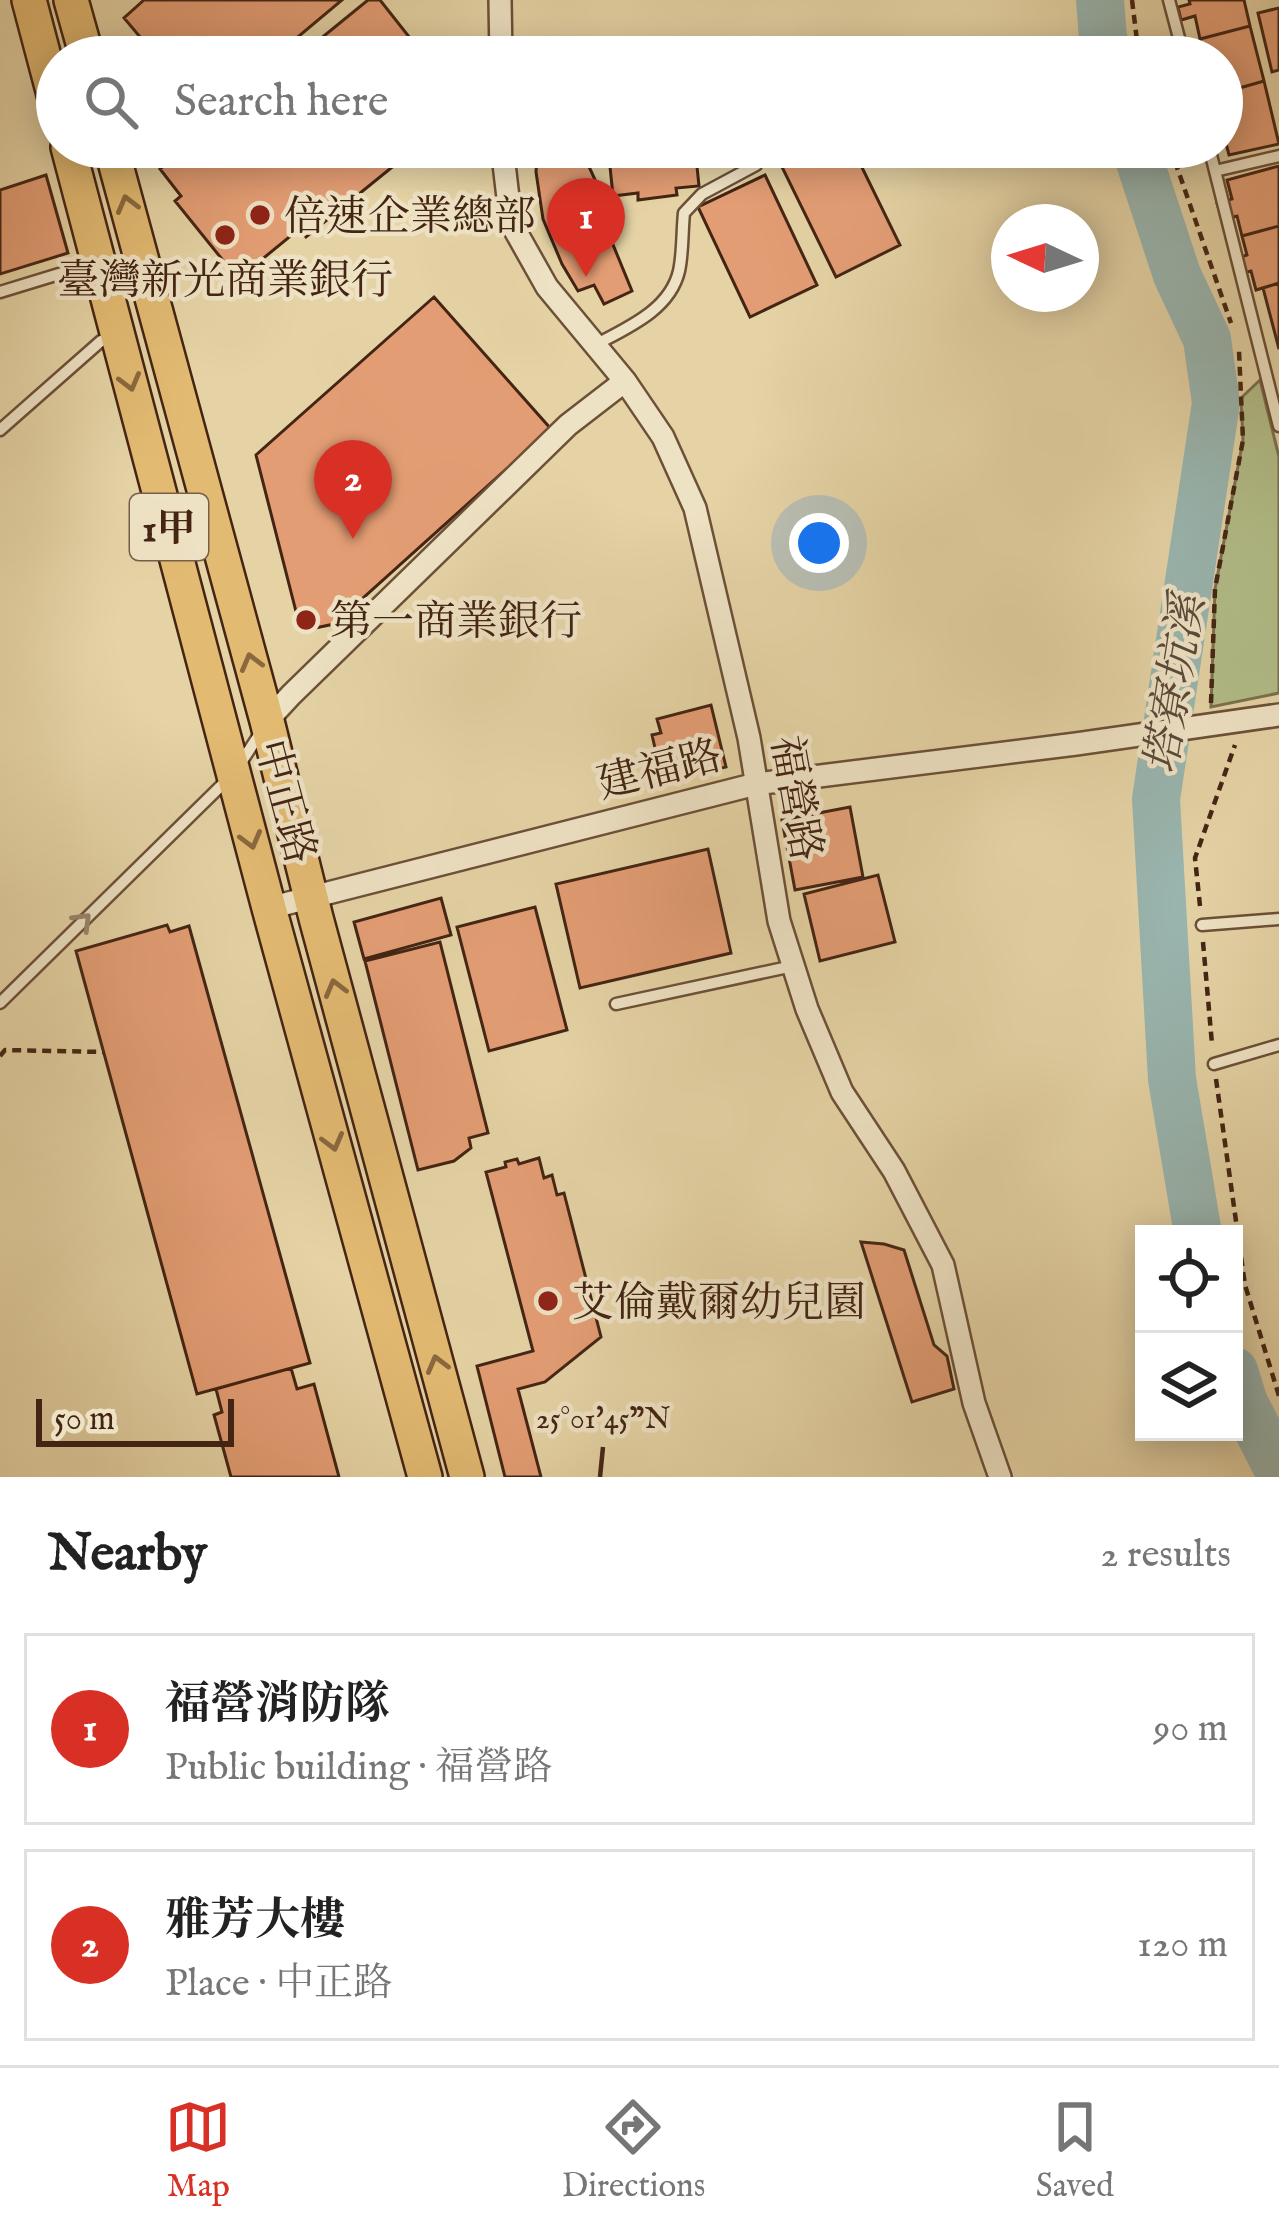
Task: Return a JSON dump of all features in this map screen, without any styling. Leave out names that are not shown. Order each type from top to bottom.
[{"type":"main road","points":[[29,0],[39,36]]},
{"type":"main road","points":[[71,0],[81,36]]},
{"type":"main road","name":"中正路","points":[[73,168],[425,1477]]},
{"type":"main road","name":"中正路","points":[[117,168],[467,1477]]},
{"type":"street","points":[[500,0],[501,36]]},
{"type":"street","name":"福營路","points":[[504,168],[511,223],[547,287],[625,381],[663,437],[694,508],[749,738],[778,921],[807,1009],[842,1092],[893,1172],[943,1265],[974,1402],[1000,1477]]},
{"type":"street","points":[[268,722],[568,425],[625,381]]},
{"type":"street","points":[[1217,725],[1279,715]]},
{"type":"street","name":"建福路","points":[[269,908],[756,784],[1217,725]]},
{"type":"lane","points":[[1169,0],[1178,36]]},
{"type":"lane","points":[[1243,164],[1279,156]]},
{"type":"lane","points":[[595,345],[642,320],[665,299],[679,273],[684,213],[702,194],[750,168]]},
{"type":"lane","points":[[1214,168],[1279,426]]},
{"type":"lane","points":[[1215,171],[1228,168]]},
{"type":"lane","points":[[0,292],[98,262]]},
{"type":"lane","points":[[0,430],[101,341],[118,335]]},
{"type":"lane","points":[[0,1003],[234,774],[268,722]]},
{"type":"lane","points":[[1202,925],[1279,919]]},
{"type":"lane","points":[[616,1004],[793,965]]},
{"type":"lane","points":[[1214,1064],[1279,1045]]},
{"type":"path","points":[[1132,0],[1136,36]]},
{"type":"path","points":[[1177,168],[1231,322]]},
{"type":"path","points":[[1217,725],[1215,589],[1243,440],[1239,344]]},
{"type":"path","points":[[0,1056],[5,1050],[104,1052]]},
{"type":"green space","points":[[1260,380],[1279,457],[1279,693],[1211,707],[1215,589],[1243,440],[1241,398]]},
{"type":"building","points":[[144,0],[342,0],[299,36],[139,36],[124,18]]},
{"type":"building","points":[[368,0],[380,0],[408,36],[324,36]]},
{"type":"building","points":[[1189,0],[1244,0],[1250,26],[1199,36],[1195,16],[1181,20],[1178,7],[1190,4]]},
{"type":"building","points":[[1279,8],[1279,70],[1272,72],[1258,13]]},
{"type":"building","points":[[1250,26],[1264,81],[1243,87],[1243,36],[1212,36]]},
{"type":"building","points":[[1264,81],[1279,144],[1243,152],[1243,87]]},
{"type":"building","points":[[1279,166],[1279,226],[1242,236],[1237,216],[1222,220],[1217,203],[1232,199],[1227,180]]},
{"type":"building","name":"倍速企業總部","points":[[391,168],[306,237],[299,229],[238,279],[175,201],[181,196],[160,169]]},
{"type":"building","points":[[536,168],[590,168],[608,208],[600,213],[632,291],[604,304],[594,285],[578,291],[543,219]]},
{"type":"building","points":[[610,168],[697,168],[699,186],[676,188],[677,195],[638,200],[638,193],[613,196]]},
{"type":"building","points":[[782,168],[862,168],[900,245],[836,277]]},
{"type":"building","points":[[46,175],[68,253],[0,274],[0,190]]},
{"type":"building","points":[[765,175],[817,285],[750,317],[698,207]]},
{"type":"building","points":[[1279,226],[1279,283],[1256,290],[1251,271],[1239,274],[1235,259],[1247,255],[1242,236]]},
{"type":"building","points":[[1279,283],[1279,349],[1263,288]]},
{"type":"building","points":[[434,297],[551,429],[334,624],[301,631],[256,455]]},
{"type":"building","points":[[711,705],[726,767],[663,783],[652,735],[661,733],[657,719]]},
{"type":"building","points":[[850,807],[863,877],[795,890],[782,820]]},
{"type":"building","points":[[708,849],[731,953],[580,988],[556,884]]},
{"type":"building","points":[[878,875],[895,942],[820,961],[804,894]]},
{"type":"building","points":[[441,898],[451,935],[364,959],[354,922]]},
{"type":"building","points":[[535,907],[567,1030],[489,1051],[457,927]]},
{"type":"building","points":[[167,925],[170,932],[189,926],[310,1363],[197,1394],[76,951]]},
{"type":"building","points":[[440,942],[488,1133],[469,1138],[471,1148],[454,1161],[418,1170],[365,961]]},
{"type":"building","points":[[539,1158],[544,1178],[552,1175],[557,1195],[564,1193],[601,1337],[545,1382],[518,1389],[541,1477],[505,1477],[477,1366],[533,1351],[486,1172],[506,1167],[505,1162],[517,1159],[519,1164]]},
{"type":"building","points":[[861,1242],[904,1250],[934,1345],[947,1356],[954,1389],[912,1402]]},
{"type":"building","points":[[291,1368],[297,1389],[314,1384],[339,1477],[231,1477],[214,1415],[222,1412],[216,1389]]},
{"type":"waterway","name":"塔寮坑溪","points":[[1100,0],[1103,36]]},
{"type":"waterway","name":"塔寮坑溪","points":[[1142,168],[1177,275],[1207,339],[1216,403],[1156,799],[1172,1079],[1196,1225]]},
{"type":"waterway","name":"塔寮坑溪","points":[[1243,1400],[1279,1471]]},
{"type":"place","name":"倍速企業總部","points":[[260,215]]},
{"type":"place","name":"臺灣新光商業銀行","points":[[225,235]]},
{"type":"place","name":"福營消防隊","points":[[586,277]]},
{"type":"place","name":"雅芳大樓","points":[[353,539]]},
{"type":"place","name":"第一商業銀行","points":[[306,620]]},
{"type":"place","name":"艾倫戴爾幼兒園","points":[[548,1301]]}]
